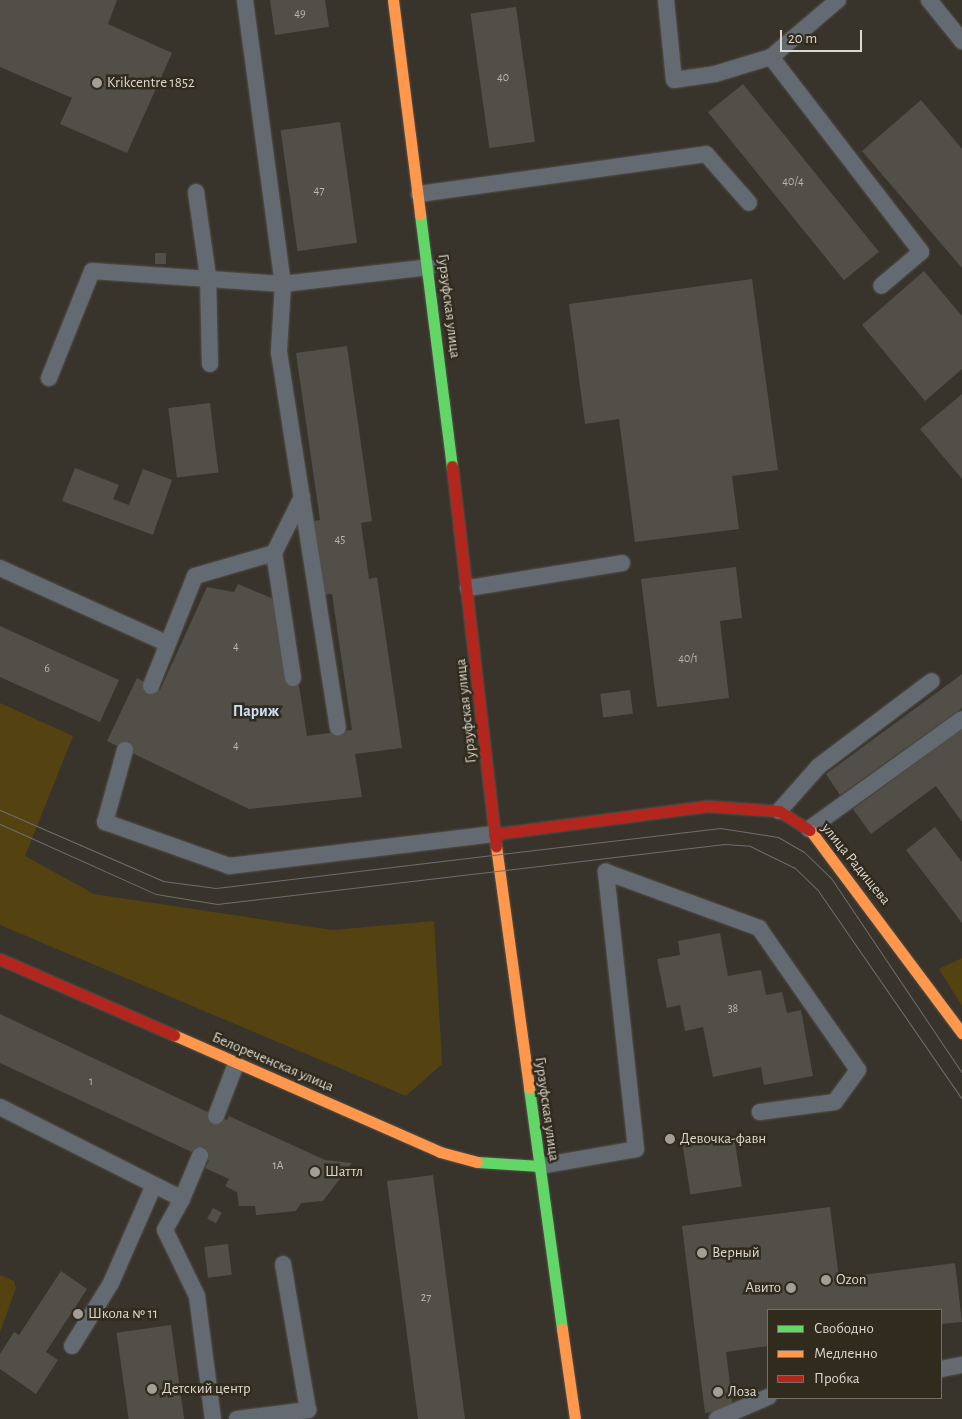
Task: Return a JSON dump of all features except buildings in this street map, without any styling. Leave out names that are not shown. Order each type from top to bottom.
[{"type":"main road","name":"Гурзуфская улица","points":[[393,0],[429,267],[468,588],[494,834],[575,1419]]},
{"type":"main road","name":"улица Радищева","points":[[494,834],[706,806],[779,811],[809,829],[839,863],[962,1033]]},
{"type":"main road","name":"Белореченская улица","points":[[0,960],[440,1152],[482,1163],[540,1166]]},
{"type":"lane","points":[[245,0],[283,284],[279,352],[338,727]]},
{"type":"lane","points":[[666,0],[674,80],[715,74],[772,57],[838,0]]},
{"type":"lane","points":[[928,0],[962,40]]},
{"type":"lane","points":[[772,57],[921,252],[880,286]]},
{"type":"lane","points":[[419,194],[706,154],[749,203]]},
{"type":"lane","points":[[196,192],[208,276],[210,364]]},
{"type":"lane","points":[[49,378],[92,271],[208,276],[283,284],[429,267]]},
{"type":"lane","points":[[293,678],[274,553],[302,497]]},
{"type":"lane","points":[[151,686],[195,576],[274,553]]},
{"type":"lane","points":[[468,588],[622,563]]},
{"type":"lane","points":[[0,568],[168,644]]},
{"type":"lane","points":[[779,811],[819,766],[932,681]]},
{"type":"lane","points":[[809,829],[962,720]]},
{"type":"lane","points":[[126,750],[105,822],[230,866],[494,834]]},
{"type":"lane","points":[[540,1166],[636,1148],[606,872],[759,928],[858,1070],[835,1102],[760,1112]]},
{"type":"lane","points":[[216,1116],[236,1064]]},
{"type":"lane","points":[[0,1107],[182,1199]]},
{"type":"lane","points":[[200,1156],[182,1199],[165,1230],[197,1296],[213,1419]]},
{"type":"lane","points":[[72,1346],[111,1283],[154,1185]]},
{"type":"lane","points":[[237,1419],[308,1410],[283,1264]]},
{"type":"lane","points":[[942,1369],[962,1365]]},
{"type":"lane","points":[[717,1419],[767,1397]]},
{"type":"shaded area","points":[[0,703],[73,736],[25,856],[94,894],[332,930],[434,921],[442,1064],[406,1096],[0,925]]},
{"type":"shaded area","points":[[962,958],[962,1006],[939,969]]},
{"type":"shaded area","points":[[0,1275],[14,1281],[16,1288],[0,1332]]},
{"type":"tram line","points":[[0,810],[163,881],[216,888],[720,828],[778,837],[804,852],[831,878],[962,1073]]},
{"type":"tram line","points":[[0,824],[156,894],[217,904],[724,844],[750,846],[795,868],[817,889],[962,1099]]},
{"type":"traffic: fast","points":[[420,214],[452,466]]},
{"type":"traffic: fast","points":[[529,1088],[562,1329]]},
{"type":"traffic: fast","points":[[477,1162],[540,1166]]},
{"type":"traffic: slow","points":[[393,0],[420,214]]},
{"type":"traffic: slow","points":[[810,830],[962,1033]]},
{"type":"traffic: slow","points":[[496,846],[529,1088]]},
{"type":"traffic: slow","points":[[174,1035],[440,1152],[477,1162]]},
{"type":"traffic: slow","points":[[562,1329],[575,1419]]},
{"type":"traffic: jam","points":[[452,466],[496,846]]},
{"type":"traffic: jam","points":[[494,834],[707,806],[779,811],[810,830]]},
{"type":"traffic: jam","points":[[0,959],[174,1035]]},
{"type":"place","name":"Krikcentre 1852","points":[[97,83]]},
{"type":"place","name":"Девочка-фавн","points":[[670,1139]]},
{"type":"place","name":"Шаттл","points":[[315,1172]]},
{"type":"place","name":"Верный","points":[[702,1253]]},
{"type":"place","name":"Ozon","points":[[826,1280]]},
{"type":"place","name":"Авито","points":[[791,1288]]},
{"type":"place","name":"Школа № 11","points":[[78,1314]]},
{"type":"place","name":"Детский центр","points":[[152,1389]]},
{"type":"place","name":"Лоза","points":[[718,1392]]},
{"type":"district","name":"Париж","points":[[256,711]]}]
